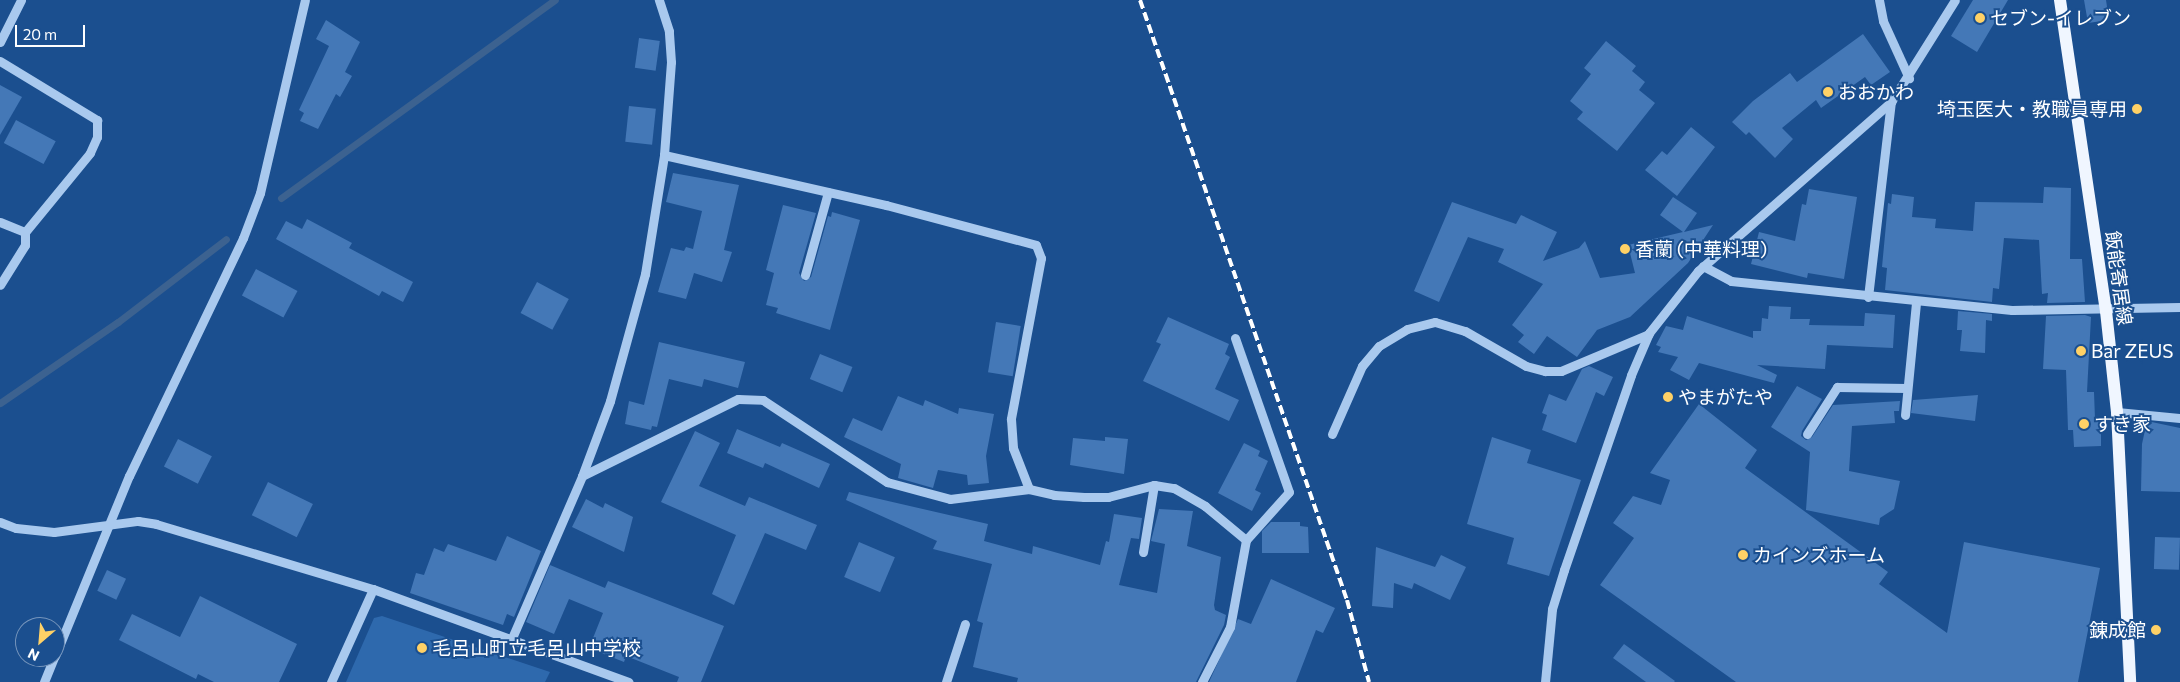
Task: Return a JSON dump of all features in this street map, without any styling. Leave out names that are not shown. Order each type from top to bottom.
[{"type":"main road","name":"飯能寄居線","points":[[2060,0],[2106,311],[2117,412],[2130,682]]},
{"type":"street","points":[[0,42],[21,0]]},
{"type":"street","points":[[65,632],[129,476],[243,238],[260,193],[305,0]]},
{"type":"street","points":[[512,638],[582,476],[610,401],[645,274],[664,155],[671,62],[669,31],[659,0]]},
{"type":"street","points":[[1879,0],[1883,20],[1909,78]]},
{"type":"street","points":[[1545,682],[1554,601],[1631,375],[1649,334],[1676,295],[1703,266],[1891,102],[1909,78],[1955,0]]},
{"type":"street","points":[[0,61],[97,120],[97,137],[90,152],[24,232],[25,245],[0,285]]},
{"type":"street","points":[[1868,297],[1891,102]]},
{"type":"street","points":[[664,155],[886,205],[1036,245],[1041,258],[1012,419],[1013,448],[1029,489]]},
{"type":"street","points":[[805,275],[828,192]]},
{"type":"street","points":[[0,222],[24,232]]},
{"type":"street","points":[[1703,266],[1731,281],[1916,302],[2012,310],[2106,311],[2180,308]]},
{"type":"street","points":[[1905,415],[1916,302]]},
{"type":"street","points":[[1332,434],[1362,366],[1379,346],[1407,329],[1436,322],[1465,331],[1526,366],[1545,371],[1561,370],[1649,334]]},
{"type":"street","points":[[1202,682],[1230,626],[1246,540],[1289,492],[1235,338]]},
{"type":"street","points":[[1807,434],[1837,387],[1907,388]]},
{"type":"street","points":[[582,476],[738,399],[763,400],[887,482],[950,499],[1029,489],[1054,495],[1108,497],[1154,485],[1174,488],[1205,506],[1246,540]]},
{"type":"street","points":[[2117,412],[2180,418]]},
{"type":"street","points":[[1143,552],[1154,485]]},
{"type":"street","points":[[0,522],[16,528],[54,532],[138,521],[156,524],[373,589],[629,682]]},
{"type":"street","points":[[331,682],[373,589]]},
{"type":"street","points":[[946,682],[965,624]]},
{"type":"street","points":[[44,682],[50,667]]},
{"type":"shaded area","name":"毛呂山町立毛呂山中学校","points":[[382,616],[550,672],[545,682],[346,682],[374,618]]},
{"type":"building","name":"セブン-イレブン","points":[[1973,0],[2008,0],[1977,52],[1951,36]]},
{"type":"building","points":[[2084,0],[2106,0],[2109,20],[2088,23]]},
{"type":"building","points":[[326,20],[360,42],[345,72],[352,76],[340,97],[336,94],[318,129],[300,121],[304,113],[299,110],[329,46],[316,39]]},
{"type":"building","points":[[1863,34],[1890,72],[1871,85],[1865,77],[1821,108],[1816,100],[1782,128],[1793,139],[1775,158],[1749,132],[1746,135],[1732,122],[1753,101],[1790,73],[1797,82]]},
{"type":"building","points":[[639,38],[660,41],[656,71],[635,68]]},
{"type":"building","points":[[1606,41],[1636,66],[1632,71],[1645,82],[1639,90],[1655,103],[1617,151],[1577,119],[1583,112],[1570,101],[1591,74],[1584,68]]},
{"type":"building","points":[[0,85],[22,97],[0,135]]},
{"type":"building","points":[[629,106],[656,109],[652,145],[625,142]]},
{"type":"building","points":[[16,120],[56,141],[44,164],[4,143]]},
{"type":"building","points":[[1691,127],[1715,147],[1677,196],[1645,170],[1662,151],[1667,155]]},
{"type":"building","points":[[673,173],[739,185],[724,250],[732,252],[722,282],[694,273],[686,299],[658,292],[671,248],[684,251],[686,247],[693,249],[702,211],[666,202]]},
{"type":"building","points":[[2044,187],[2071,188],[2070,259],[2082,259],[2085,302],[2047,303],[2048,293],[2042,294],[2039,240],[2004,238],[1999,289],[1993,288],[1992,302],[1885,290],[1887,268],[1882,267],[1888,203],[1891,204],[1892,194],[1914,197],[1912,217],[1936,219],[1935,228],[1973,231],[1975,202],[2043,203]]},
{"type":"building","points":[[1809,189],[1857,197],[1844,279],[1808,273],[1807,278],[1751,264],[1759,232],[1795,241],[1802,204],[1806,205]]},
{"type":"building","points":[[1673,197],[1697,213],[1684,232],[1713,225],[1688,263],[1630,317],[1597,330],[1577,357],[1547,336],[1534,354],[1518,342],[1524,335],[1512,325],[1543,284],[1498,262],[1504,249],[1468,237],[1439,302],[1414,291],[1452,202],[1516,224],[1521,215],[1557,232],[1543,261],[1579,248],[1585,241],[1600,278],[1635,273],[1628,245],[1683,232],[1660,215]]},
{"type":"building","points":[[783,205],[816,213],[799,273],[804,281],[811,277],[828,216],[831,217],[832,212],[860,220],[830,330],[776,313],[778,308],[766,305],[774,273],[766,270]]},
{"type":"building","points":[[307,219],[352,243],[349,248],[413,282],[403,302],[382,291],[379,296],[276,239],[286,221],[302,229]]},
{"type":"building","points":[[256,269],[297,291],[283,318],[242,295]]},
{"type":"building","points":[[537,282],[569,299],[552,330],[521,313]]},
{"type":"building","points":[[1769,306],[1791,307],[1790,319],[1810,319],[1809,325],[1864,326],[1865,313],[1895,315],[1893,348],[1827,345],[1825,369],[1757,365],[1777,375],[1774,383],[1699,363],[1689,380],[1670,370],[1678,357],[1658,352],[1661,347],[1656,345],[1666,326],[1683,330],[1687,316],[1753,338],[1753,331],[1761,331],[1762,318],[1768,319]]},
{"type":"building","points":[[1958,311],[1992,314],[1992,321],[1986,320],[1985,353],[1960,351],[1962,330],[1957,330]]},
{"type":"building","points":[[2085,315],[2091,317],[2087,392],[2094,392],[2095,419],[2101,418],[2101,446],[2074,447],[2073,430],[2068,430],[2066,370],[2043,369],[2046,316]]},
{"type":"building","points":[[1168,317],[1229,344],[1225,354],[1230,357],[1215,389],[1239,400],[1229,421],[1143,381],[1161,344],[1156,342]]},
{"type":"building","points":[[996,322],[1021,326],[1013,376],[988,372]]},
{"type":"building","points":[[659,342],[745,362],[738,388],[704,379],[702,387],[669,379],[657,427],[652,426],[651,430],[625,424],[629,401],[644,405]]},
{"type":"building","points":[[820,354],[852,367],[842,392],[810,379]]},
{"type":"building","points":[[1589,366],[1613,377],[1604,396],[1596,392],[1576,443],[1542,430],[1547,415],[1542,413],[1549,394],[1566,401],[1582,369]]},
{"type":"building","points":[[1797,386],[1822,399],[1802,431],[1801,436],[1806,440],[1812,437],[1833,405],[1900,401],[1899,411],[1894,411],[1895,423],[1852,426],[1849,471],[1900,481],[1894,509],[1880,518],[1879,525],[1806,510],[1810,452],[1771,427]]},
{"type":"building","points":[[1978,395],[1975,421],[1911,413],[1913,400]]},
{"type":"building","points":[[898,396],[923,406],[925,400],[958,414],[959,408],[994,414],[986,456],[989,483],[968,485],[967,475],[938,470],[933,488],[898,478],[901,464],[844,437],[853,418],[882,431]]},
{"type":"building","name":"カインズホーム","points":[[1699,404],[1757,450],[1745,468],[1888,572],[1879,584],[1947,633],[1964,542],[2100,568],[2078,682],[1736,682],[1600,585],[1634,538],[1613,523],[1633,496],[1661,505],[1670,480],[1650,473]]},
{"type":"building","points":[[2147,421],[2180,428],[2180,492],[2141,491],[2142,444]]},
{"type":"building","points":[[737,429],[780,447],[782,443],[830,464],[819,488],[765,463],[763,468],[727,453]]},
{"type":"building","points":[[695,431],[720,443],[699,486],[745,506],[749,497],[817,525],[806,550],[765,533],[734,605],[712,594],[736,535],[661,502]]},
{"type":"building","points":[[1105,437],[1128,439],[1124,474],[1070,465],[1073,438],[1105,441]]},
{"type":"building","points":[[1492,437],[1531,450],[1527,463],[1581,480],[1549,576],[1507,564],[1514,538],[1467,524]]},
{"type":"building","points":[[178,439],[212,456],[198,484],[164,467]]},
{"type":"building","points":[[1244,443],[1260,451],[1258,456],[1268,461],[1255,490],[1261,493],[1252,511],[1218,493]]},
{"type":"building","points":[[268,482],[313,504],[297,537],[252,515]]},
{"type":"building","points":[[849,492],[988,524],[984,541],[1032,554],[1033,546],[1100,565],[1106,541],[1109,542],[1114,514],[1142,518],[1139,539],[1131,538],[1119,585],[1157,593],[1165,544],[1151,541],[1159,509],[1193,511],[1187,546],[1221,557],[1214,605],[1215,610],[1226,615],[1224,625],[1196,682],[1017,682],[1018,678],[973,667],[983,623],[977,621],[992,564],[933,549],[937,541],[846,500]]},
{"type":"building","points":[[586,499],[603,508],[605,503],[633,517],[624,552],[572,527]]},
{"type":"building","points":[[1271,522],[1300,522],[1300,526],[1308,527],[1309,553],[1262,553],[1262,531]]},
{"type":"building","points":[[507,536],[541,551],[514,617],[507,614],[503,625],[410,593],[416,573],[424,575],[434,548],[444,552],[448,544],[496,561]]},
{"type":"building","points":[[2155,537],[2180,538],[2179,570],[2154,569]]},
{"type":"building","points":[[859,542],[895,557],[880,592],[844,577]]},
{"type":"building","points":[[1376,547],[1435,567],[1441,555],[1466,567],[1450,600],[1414,583],[1412,589],[1394,583],[1393,608],[1372,606]]},
{"type":"building","points":[[550,565],[605,588],[608,581],[724,626],[701,682],[677,682],[679,677],[626,656],[624,662],[589,648],[603,613],[569,599],[554,634],[526,622]]},
{"type":"building","points":[[107,570],[126,579],[116,600],[97,591]]},
{"type":"building","points":[[1271,579],[1335,608],[1323,633],[1316,630],[1296,682],[1209,682],[1238,619],[1251,624]]},
{"type":"building","points":[[200,596],[297,644],[279,682],[214,682],[198,674],[196,679],[119,640],[132,614],[180,637]]},
{"type":"building","points":[[1624,644],[1675,681],[1646,682],[1613,658]]},
{"type":"waterway","points":[[281,198],[555,0]]},
{"type":"waterway","points":[[0,403],[118,322],[226,239]]},
{"type":"railway","points":[[1140,0],[1347,600],[1369,682]]},
{"type":"place","name":"セブン-イレブン","points":[[1980,18]]},
{"type":"place","name":"おおかわ","points":[[1828,92]]},
{"type":"place","name":"埼玉医大・教職員専用","points":[[2137,109]]},
{"type":"place","name":"香蘭 (中華料理)","points":[[1625,249]]},
{"type":"place","name":"Bar ZEUS","points":[[2081,351]]},
{"type":"place","name":"やまがたや","points":[[1668,397]]},
{"type":"place","name":"すき家","points":[[2084,424]]},
{"type":"place","name":"カインズホーム","points":[[1743,555]]},
{"type":"place","name":"錬成館","points":[[2156,630]]},
{"type":"place","name":"毛呂山町立毛呂山中学校","points":[[422,648]]}]
